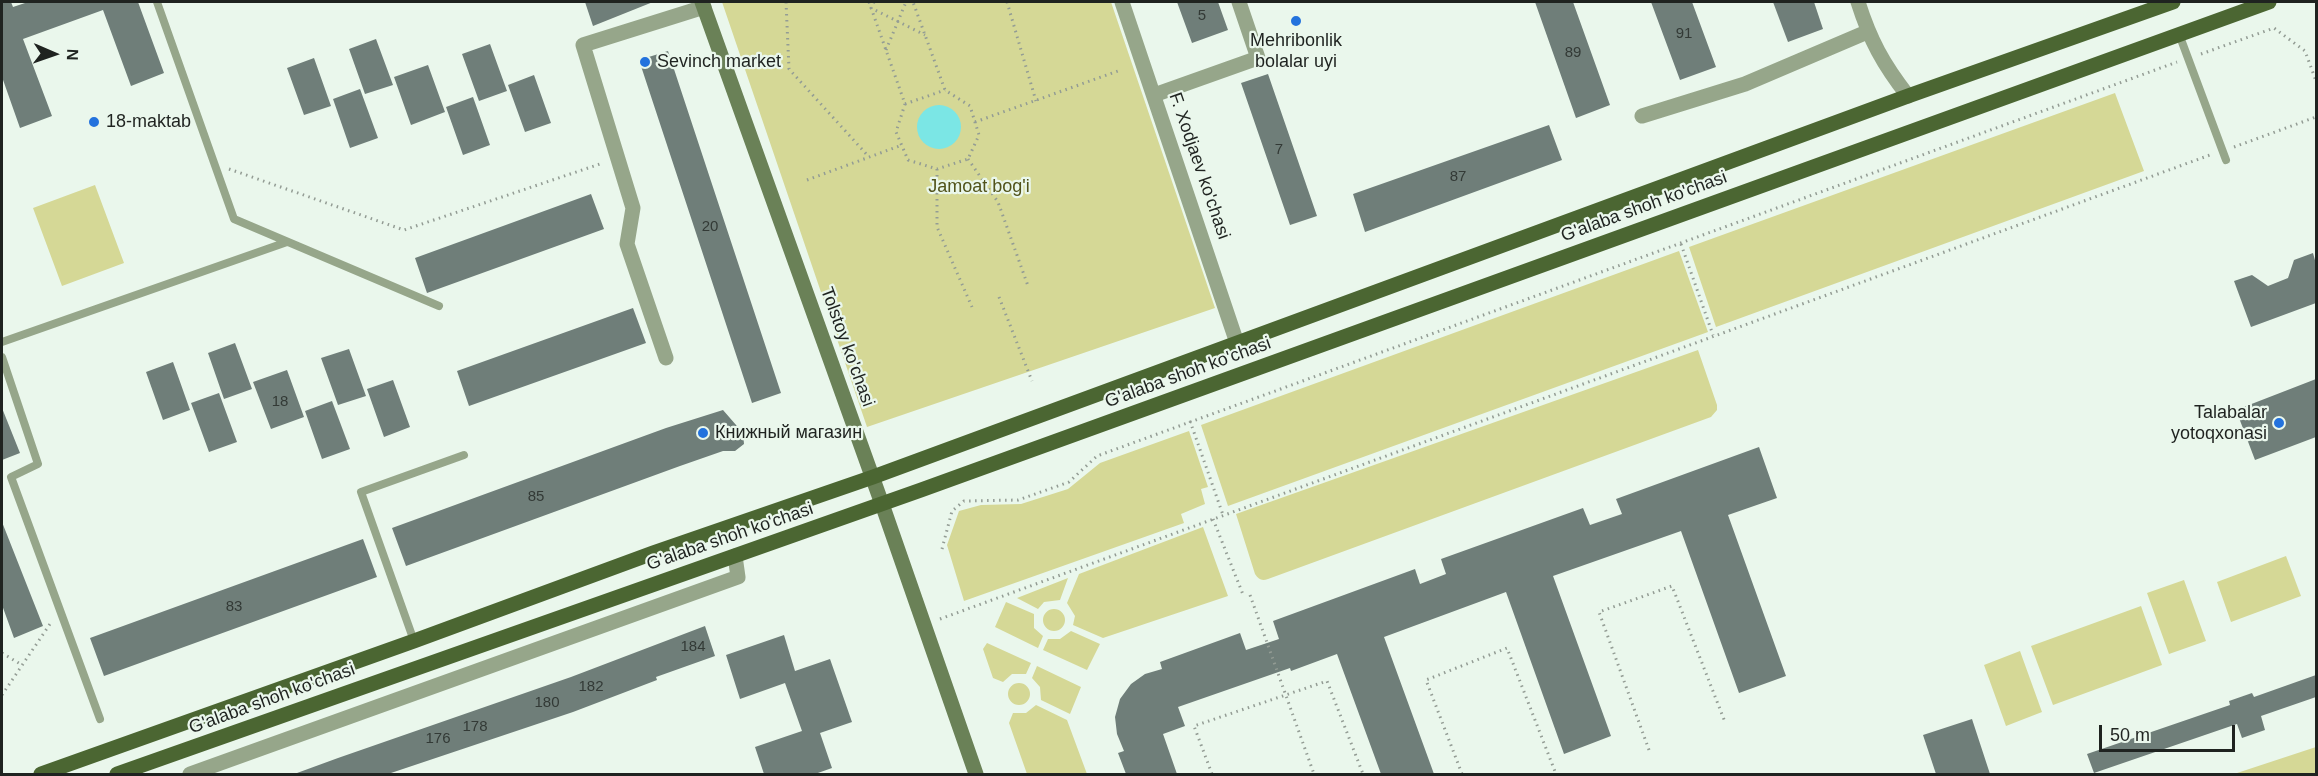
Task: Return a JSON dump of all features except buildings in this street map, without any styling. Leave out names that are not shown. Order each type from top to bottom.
[{"type":"main road","name":"G'alaba shoh ko'chasi","points":[[41,774],[653,553],[873,477],[1908,96],[2173,2]]},
{"type":"main road","name":"G'alaba shoh ko'chasi","points":[[117,774],[882,504],[2269,2]]},
{"type":"street","name":"F. Xodjaev ko'chasi","points":[[1122,2],[1237,343]]},
{"type":"street","points":[[1154,95],[1258,58],[1239,2]]},
{"type":"street","points":[[1858,2],[1867,32],[1884,65],[1908,96]]},
{"type":"street","points":[[666,358],[627,244],[633,208],[583,45],[703,4]]},
{"type":"street","name":"Tolstoy ko'chasi","points":[[703,4],[873,477],[976,774]]},
{"type":"street","points":[[1642,117],[1745,84],[1867,32]]},
{"type":"street","points":[[190,774],[738,577],[735,556]]},
{"type":"lane","points":[[157,2],[234,219],[439,306]]},
{"type":"lane","points":[[2179,34],[2224,155]]},
{"type":"lane","points":[[2,342],[287,242]]},
{"type":"lane","points":[[2,357],[38,464],[11,477],[100,719]]},
{"type":"lane","points":[[414,641],[361,492],[464,455]]},
{"type":"path","points":[[786,2],[789,69],[869,157]]},
{"type":"path","points":[[869,2],[905,104],[897,132],[908,160],[937,169],[968,159],[979,135],[970,106],[945,90],[913,2]]},
{"type":"path","points":[[871,8],[874,2]]},
{"type":"path","points":[[886,50],[906,2]]},
{"type":"path","points":[[1006,2],[1036,101]]},
{"type":"path","points":[[871,8],[925,35]]},
{"type":"path","points":[[942,549],[952,511],[964,501],[1018,500],[1069,482],[1097,456],[2274,28],[2305,51],[2316,81]]},
{"type":"path","points":[[975,122],[1118,71]]},
{"type":"path","points":[[905,104],[945,90]]},
{"type":"path","points":[[924,625],[1713,336],[2224,155],[2316,117]]},
{"type":"path","points":[[807,180],[902,145]]},
{"type":"path","points":[[214,163],[404,230],[618,158]]},
{"type":"path","points":[[968,159],[998,202],[1028,286]]},
{"type":"path","points":[[937,169],[937,227],[972,307]]},
{"type":"path","points":[[1681,243],[1713,336]]},
{"type":"path","points":[[999,297],[1032,381]]},
{"type":"path","points":[[1190,421],[1223,515]]},
{"type":"path","points":[[1213,519],[1244,597]]},
{"type":"path","points":[[1649,750],[1599,612],[1672,586],[1725,722]]},
{"type":"path","points":[[1250,595],[1314,774]]},
{"type":"path","points":[[2,695],[60,610]]},
{"type":"path","points":[[1462,774],[1426,680],[1507,648],[1556,774]]},
{"type":"path","points":[[2,653],[22,665]]},
{"type":"path","points":[[1212,774],[1194,726],[1327,681],[1363,774]]},
{"type":"green space","name":"Jamoat bog'i","points":[[722,2],[1111,2],[1215,308],[867,427]]},
{"type":"green space","points":[[2115,93],[2144,171],[1716,327],[1689,247]]},
{"type":"green space","points":[[95,185],[124,263],[62,286],[33,208]]},
{"type":"green space","points":[[1679,251],[1708,332],[1228,506],[1201,425]]},
{"type":"green space","points":[[1698,350],[1717,405],[1717,410],[1711,417],[1268,579],[1261,580],[1255,574],[1236,514]]},
{"type":"green space","points":[[1189,431],[1208,487],[1201,489],[1205,504],[1181,514],[1184,523],[964,601],[947,545],[959,511],[981,505],[1021,504],[1068,489],[1100,463]]},
{"type":"green space","points":[[1203,527],[1228,596],[1103,638],[1073,625],[1075,616],[1067,603],[1079,574]]},
{"type":"green space","points":[[2286,556],[2301,596],[2231,622],[2217,582]]},
{"type":"green space","points":[[1068,578],[1060,600],[1044,602],[1038,609],[1017,598]]},
{"type":"green space","points":[[2184,580],[2206,641],[2169,654],[2147,593]]},
{"type":"green space","points":[[1006,602],[1034,614],[1034,628],[1043,636],[1038,648],[995,627]]},
{"type":"green space","points":[[2141,606],[2162,665],[2053,705],[2031,646]]},
{"type":"green space","points":[[1054,609],[1062,612],[1065,620],[1062,628],[1054,631],[1046,628],[1043,620],[1046,612]]},
{"type":"green space","points":[[1071,631],[1100,644],[1087,670],[1043,650],[1048,639],[1060,639]]},
{"type":"green space","points":[[987,643],[1031,663],[1026,674],[1012,674],[1003,682],[993,678],[983,649]]},
{"type":"green space","points":[[2020,651],[2042,712],[2006,726],[1984,665]]},
{"type":"green space","points":[[1037,666],[1081,687],[1070,714],[1041,700],[1040,687],[1032,678]]},
{"type":"green space","points":[[1019,683],[1027,686],[1030,694],[1027,702],[1019,705],[1011,702],[1008,694],[1011,686]]},
{"type":"green space","points":[[1036,705],[1067,720],[1087,774],[1027,774],[1009,723],[1013,713],[1026,713]]},
{"type":"green space","points":[[2316,747],[2316,774],[2234,774]]},
{"type":"water","points":[[939,105],[955,111],[961,127],[955,143],[939,149],[923,143],[917,127],[923,111]]},
{"type":"place","name":"Mehribonlik bolalar uyi","points":[[1296,21]]},
{"type":"place","name":"Sevinch market","points":[[645,62]]},
{"type":"place","name":"18-maktab","points":[[94,122]]},
{"type":"place","name":"Talabalar yotoqxonasi","points":[[2279,423]]},
{"type":"place","name":"Книжный магазин","points":[[703,433]]}]
